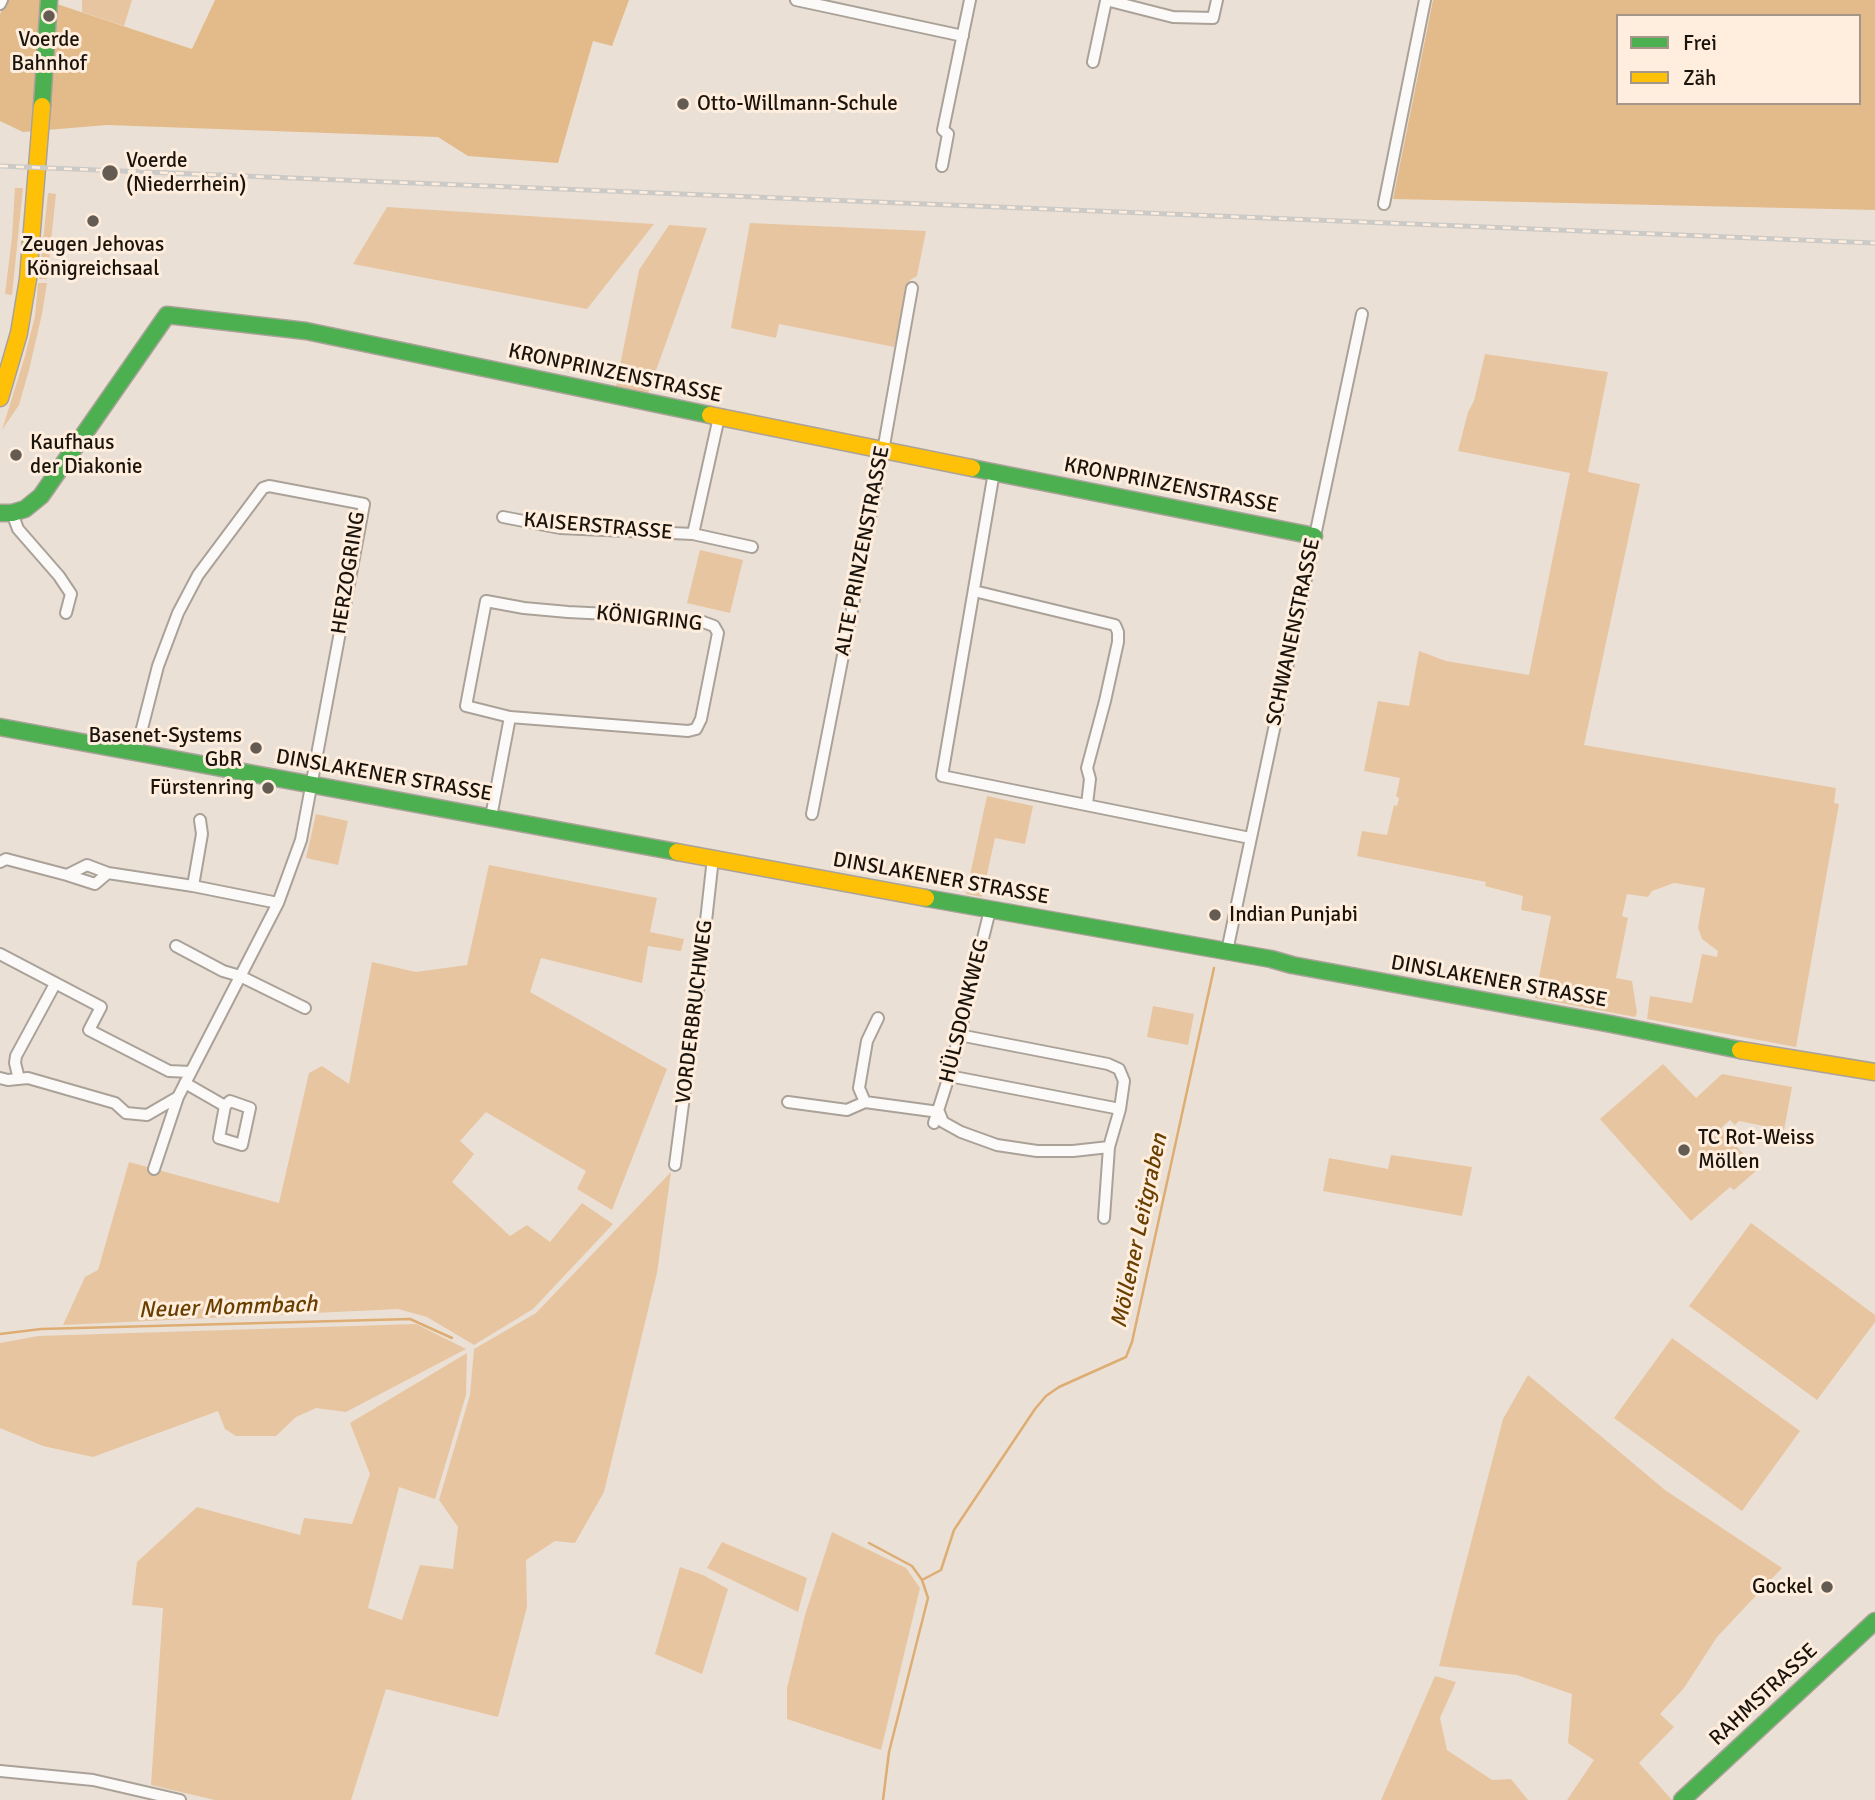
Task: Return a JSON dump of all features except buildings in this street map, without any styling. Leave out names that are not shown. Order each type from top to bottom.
[{"type":"main road","points":[[0,398],[19,333],[28,279],[49,0]]},
{"type":"main road","name":"KRONPRINZENSTRASSE","points":[[6,513],[25,509],[41,496],[167,315],[297,329],[883,451],[1314,536]]},
{"type":"main road","name":"DINSLAKENER STRASSE","points":[[0,727],[990,910],[1271,958],[1292,965],[1756,1053],[1875,1072]]},
{"type":"main road","name":"RAHMSTRASSE","points":[[1682,1800],[1875,1621]]},
{"type":"street","points":[[796,0],[963,36]]},
{"type":"street","points":[[856,13],[860,0]]},
{"type":"street","points":[[942,166],[947,134],[943,130],[971,0]]},
{"type":"street","points":[[1093,62],[1106,0],[1173,17],[1213,18],[1217,0]]},
{"type":"street","points":[[1384,204],[1425,0]]},
{"type":"street","name":"ALTE PRINZENSTRASSE","points":[[812,814],[912,288]]},
{"type":"street","name":"SCHWANENSTRASSE","points":[[1227,950],[1362,314]]},
{"type":"street","name":"KAISERSTRASSE","points":[[693,534],[719,417]]},
{"type":"street","points":[[994,472],[942,776],[1250,838]]},
{"type":"street","name":"HERZOGRING","points":[[136,752],[158,666],[183,604],[198,575],[263,488],[270,486],[363,504],[312,784]]},
{"type":"street","points":[[6,513],[71,594],[66,613]]},
{"type":"street","name":"KAISERSTRASSE","points":[[503,517],[560,528],[693,534],[752,547]]},
{"type":"street","points":[[974,591],[1115,625],[1118,642],[1087,768],[1090,779],[1087,804]]},
{"type":"street","name":"KÖNIGRING","points":[[486,601],[524,608],[704,622],[714,626],[718,633],[701,719],[696,729],[688,731],[510,717],[466,706],[486,601]]},
{"type":"street","points":[[491,817],[510,717]]},
{"type":"street","points":[[154,1169],[178,1097],[278,903],[302,840],[312,784]]},
{"type":"street","points":[[192,886],[202,834],[200,820]]},
{"type":"street","name":"VORDERBRUCHWEG","points":[[675,1165],[713,858]]},
{"type":"street","points":[[0,862],[6,859],[67,875],[87,865],[108,873],[278,903]]},
{"type":"street","name":"HÜLSDONKWEG","points":[[788,1102],[846,1110],[865,1102],[936,1118],[990,910]]},
{"type":"street","points":[[176,946],[223,971],[240,976],[305,1008]]},
{"type":"street","points":[[0,954],[101,1007],[89,1030],[169,1072],[188,1078],[225,1105]]},
{"type":"street","points":[[19,1079],[16,1056],[55,984]]},
{"type":"street","points":[[865,1102],[859,1088],[867,1041],[878,1018]]},
{"type":"street","points":[[959,1035],[1108,1064],[1119,1069],[1124,1081],[1110,1147],[1104,1217]]},
{"type":"street","points":[[949,1076],[1119,1109]]},
{"type":"street","points":[[0,1079],[28,1078],[115,1103],[126,1113],[147,1115],[178,1097]]},
{"type":"street","points":[[936,1118],[961,1132],[998,1144],[1037,1151],[1110,1147]]},
{"type":"street","points":[[0,1771],[93,1780],[180,1800]]},
{"type":"shaded area","points":[[7,0],[45,0],[192,49],[215,0],[629,0],[612,46],[593,41],[558,163],[468,156],[438,137],[107,125],[23,132],[0,121],[0,14]]},
{"type":"shaded area","points":[[82,0],[132,0],[124,26],[82,12]]},
{"type":"shaded area","points":[[1433,0],[1875,0],[1875,210],[1393,199]]},
{"type":"shaded area","points":[[15,188],[23,188],[12,295],[5,294]]},
{"type":"shaded area","points":[[48,193],[56,194],[47,279],[39,279]]},
{"type":"shaded area","points":[[387,207],[654,224],[587,309],[353,264]]},
{"type":"shaded area","points":[[750,223],[926,231],[917,276],[910,280],[894,347],[779,324],[776,338],[731,328]]},
{"type":"shaded area","points":[[669,225],[707,228],[648,393],[616,386],[639,270]]},
{"type":"shaded area","points":[[38,283],[47,283],[29,370],[19,405],[2,430],[35,316]]},
{"type":"shaded area","points":[[1485,354],[1608,372],[1588,472],[1640,484],[1584,745],[1836,788],[1834,803],[1839,804],[1796,1047],[1647,1019],[1650,996],[1692,1003],[1702,954],[1717,957],[1718,951],[1702,939],[1698,928],[1705,888],[1674,883],[1652,891],[1648,897],[1627,894],[1622,916],[1628,918],[1616,978],[1632,981],[1637,1013],[1635,1017],[1535,998],[1551,916],[1521,910],[1523,896],[1485,886],[1486,882],[1357,856],[1362,831],[1387,835],[1394,805],[1397,806],[1399,798],[1396,796],[1400,778],[1364,771],[1378,701],[1409,706],[1419,651],[1446,661],[1529,675],[1570,473],[1458,451]]},
{"type":"shaded area","points":[[700,550],[743,560],[730,613],[687,603]]},
{"type":"shaded area","points":[[987,796],[1033,806],[1025,844],[995,838],[982,897],[966,894]]},
{"type":"shaded area","points":[[316,814],[348,821],[338,865],[306,858]]},
{"type":"shaded area","points":[[489,865],[657,898],[650,932],[684,939],[681,951],[648,946],[642,983],[541,958],[530,992],[667,1069],[612,1210],[577,1189],[586,1171],[486,1112],[460,1141],[474,1154],[452,1182],[510,1236],[527,1225],[550,1242],[582,1203],[613,1224],[533,1309],[474,1345],[427,1317],[398,1309],[63,1325],[85,1277],[98,1270],[129,1162],[279,1203],[309,1073],[322,1066],[349,1084],[372,962],[416,972],[467,965]]},
{"type":"shaded area","points":[[1153,1006],[1194,1014],[1188,1045],[1147,1037]]},
{"type":"shaded area","name":"TC Rot-Weiss Möllen","points":[[1663,1064],[1696,1098],[1722,1074],[1792,1087],[1784,1130],[1739,1121],[1735,1125],[1730,1120],[1721,1128],[1757,1170],[1734,1190],[1730,1187],[1691,1221],[1600,1119]]},
{"type":"shaded area","points":[[1391,1155],[1472,1167],[1462,1216],[1323,1191],[1329,1158],[1388,1169]]},
{"type":"shaded area","points":[[671,1172],[657,1273],[604,1492],[575,1543],[555,1541],[526,1560],[527,1607],[498,1717],[386,1689],[351,1800],[215,1800],[151,1785],[163,1608],[132,1605],[137,1562],[197,1507],[300,1535],[304,1518],[352,1524],[370,1474],[350,1423],[467,1353],[466,1395],[435,1499],[399,1487],[368,1608],[402,1620],[420,1565],[453,1569],[458,1527],[439,1500],[470,1395],[474,1349],[536,1313]]},
{"type":"shaded area","points":[[1751,1223],[1875,1315],[1875,1322],[1817,1400],[1689,1306]]},
{"type":"shaded area","points":[[416,1324],[466,1349],[346,1412],[316,1408],[296,1417],[276,1436],[236,1436],[225,1429],[218,1411],[93,1457],[43,1446],[0,1428],[0,1343],[38,1336]]},
{"type":"shaded area","points":[[1672,1338],[1800,1431],[1742,1511],[1614,1418]]},
{"type":"shaded area","points":[[1528,1375],[1665,1490],[1782,1568],[1717,1637],[1684,1688],[1660,1714],[1674,1727],[1639,1763],[1672,1800],[1567,1800],[1594,1760],[1568,1743],[1572,1694],[1517,1675],[1439,1666],[1503,1419]]},
{"type":"shaded area","points":[[832,1532],[906,1568],[920,1588],[881,1750],[787,1719],[787,1688],[805,1615]]},
{"type":"shaded area","points":[[722,1542],[807,1578],[798,1612],[707,1568]]},
{"type":"shaded area","points":[[680,1567],[703,1575],[728,1589],[702,1674],[655,1654]]},
{"type":"shaded area","points":[[1435,1676],[1456,1682],[1440,1718],[1447,1750],[1492,1780],[1511,1779],[1528,1800],[1381,1800]]},
{"type":"waterway","name":"Möllener Leitgraben","points":[[922,1580],[941,1570],[954,1530],[1046,1396],[1059,1387],[1126,1357],[1132,1342],[1214,968]]},
{"type":"waterway","name":"Neuer Mommbach","points":[[0,1334],[41,1329],[410,1319],[452,1338]]},
{"type":"waterway","name":"Möllener Leitgraben","points":[[869,1543],[912,1566],[922,1580],[928,1598],[889,1752],[883,1800]]},
{"type":"railway","points":[[0,166],[1875,243]]},
{"type":"traffic: fast","points":[[42,106],[49,0]]},
{"type":"traffic: fast","points":[[0,513],[25,509],[41,496],[167,315],[306,331],[710,415]]},
{"type":"traffic: fast","points":[[972,468],[1314,536]]},
{"type":"traffic: fast","points":[[0,727],[677,852]]},
{"type":"traffic: fast","points":[[926,898],[1271,959],[1740,1050]]},
{"type":"traffic: fast","points":[[1682,1800],[1875,1621]]},
{"type":"traffic: slow","points":[[0,398],[19,333],[28,279],[42,106]]},
{"type":"traffic: slow","points":[[710,415],[972,468]]},
{"type":"traffic: slow","points":[[677,852],[926,898]]},
{"type":"traffic: slow","points":[[1740,1050],[1875,1072]]},
{"type":"place","name":"Voerde Bahnhof","points":[[49,16]]},
{"type":"place","name":"Otto-Willmann-Schule","points":[[683,104]]},
{"type":"place","name":"Voerde (Niederrhein)","points":[[110,173]]},
{"type":"place","name":"Zeugen Jehovas Königreichsaal","points":[[93,221]]},
{"type":"place","name":"Kaufhaus der Diakonie","points":[[16,455]]},
{"type":"place","name":"Basenet-Systems GbR","points":[[256,748]]},
{"type":"place","name":"Fürstenring","points":[[268,788]]},
{"type":"place","name":"Indian Punjabi","points":[[1215,915]]},
{"type":"place","name":"TC Rot-Weiss Möllen","points":[[1684,1150]]},
{"type":"place","name":"Gockel","points":[[1827,1587]]}]
